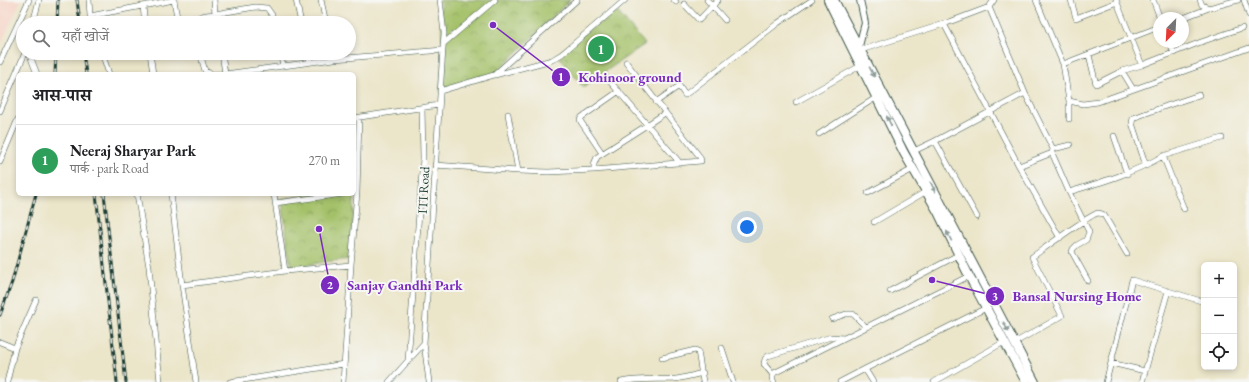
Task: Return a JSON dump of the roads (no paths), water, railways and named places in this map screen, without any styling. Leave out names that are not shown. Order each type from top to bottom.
[{"type":"main road","points":[[828,0],[913,169],[938,212],[958,255],[1026,382]]},
{"type":"main road","points":[[834,0],[1034,382]]},
{"type":"street","points":[[22,16],[29,0]]},
{"type":"street","points":[[35,16],[39,0]]},
{"type":"street","points":[[89,0],[90,16],[174,0],[177,16]]},
{"type":"street","points":[[214,0],[216,14]]},
{"type":"street","points":[[296,0],[299,16]]},
{"type":"street","points":[[321,0],[324,16]]},
{"type":"street","name":"ITI Road","points":[[429,382],[424,343],[444,33],[440,0]]},
{"type":"street","points":[[443,44],[495,0]]},
{"type":"street","points":[[494,75],[577,0]]},
{"type":"street","points":[[440,91],[552,60],[562,54],[625,0]]},
{"type":"street","points":[[707,0],[725,20]]},
{"type":"street","points":[[684,4],[699,20],[718,0]]},
{"type":"street","points":[[656,102],[679,86],[685,95],[812,0]]},
{"type":"street","points":[[860,0],[865,23],[860,48],[944,24],[989,7],[994,0]]},
{"type":"street","points":[[1036,0],[1063,64],[1069,101],[1069,119]]},
{"type":"street","points":[[1071,0],[1076,18],[1117,1],[1142,65]]},
{"type":"street","points":[[1153,0],[1158,12]]},
{"type":"street","points":[[1200,0],[1202,5],[1209,8]]},
{"type":"street","points":[[1189,16],[1209,8],[1238,0]]},
{"type":"street","points":[[1244,0],[1249,15]]},
{"type":"street","points":[[143,6],[145,16]]},
{"type":"street","points":[[200,16],[255,7],[267,8],[271,16]]},
{"type":"street","points":[[989,7],[1025,93],[1053,151],[1069,192],[1089,232],[1086,240],[1077,245],[1072,252],[1088,281]]},
{"type":"street","points":[[944,24],[989,111],[1060,238]]},
{"type":"street","points":[[0,62],[16,28]]},
{"type":"street","points":[[1089,55],[1096,84],[1122,71],[1242,28]]},
{"type":"street","points":[[1063,64],[1114,46],[1130,37],[1153,29]]},
{"type":"street","points":[[1172,48],[1174,53]]},
{"type":"street","points":[[1069,101],[1083,104],[1098,102],[1249,48]]},
{"type":"street","points":[[356,57],[443,50]]},
{"type":"street","points":[[17,72],[22,60]]},
{"type":"street","points":[[32,60],[36,72]]},
{"type":"street","points":[[104,60],[108,72]]},
{"type":"street","points":[[151,60],[153,72]]},
{"type":"street","points":[[202,60],[205,71],[207,72]]},
{"type":"street","points":[[223,60],[225,72]]},
{"type":"street","points":[[282,60],[283,66]]},
{"type":"street","points":[[240,72],[326,60]]},
{"type":"street","points":[[435,165],[548,172],[698,162],[701,159],[626,62]]},
{"type":"street","points":[[796,102],[860,66]]},
{"type":"street","points":[[1122,71],[1133,89]]},
{"type":"street","points":[[0,111],[16,74]]},
{"type":"street","points":[[607,78],[680,163]]},
{"type":"street","points":[[602,153],[580,120],[582,117],[619,91]]},
{"type":"street","points":[[914,151],[1025,93]]},
{"type":"street","points":[[1146,166],[1132,124],[1133,118],[1199,95]]},
{"type":"street","points":[[819,134],[877,98]]},
{"type":"street","points":[[356,192],[357,118],[439,105]]},
{"type":"street","points":[[408,361],[423,165],[422,108]]},
{"type":"street","points":[[594,170],[595,160],[602,153],[665,112]]},
{"type":"street","points":[[508,114],[518,171]]},
{"type":"street","points":[[0,162],[16,124]]},
{"type":"street","points":[[1114,136],[1127,174]]},
{"type":"street","points":[[1069,192],[1127,174],[1146,166],[1163,156],[1222,138]]},
{"type":"street","points":[[935,141],[977,218]]},
{"type":"street","points":[[1019,166],[1070,145]]},
{"type":"street","points":[[1163,156],[1184,209]]},
{"type":"street","points":[[868,193],[913,169]]},
{"type":"street","points":[[874,222],[925,192]]},
{"type":"street","points":[[137,196],[149,267],[160,382]]},
{"type":"street","points":[[171,196],[196,382]]},
{"type":"street","points":[[274,196],[285,271]]},
{"type":"street","points":[[275,203],[328,196]]},
{"type":"street","points":[[343,382],[356,196]]},
{"type":"street","points":[[1014,343],[1062,316],[1032,257],[1097,213],[1104,215],[1127,254]]},
{"type":"street","points":[[890,291],[958,255]]},
{"type":"street","points":[[182,285],[285,271],[351,265]]},
{"type":"street","points":[[773,375],[774,373],[969,276]]},
{"type":"street","points":[[1106,382],[1132,280],[1201,301]]},
{"type":"street","points":[[1142,382],[1168,291]]},
{"type":"street","points":[[6,382],[15,348],[36,300]]},
{"type":"street","points":[[840,382],[986,308]]},
{"type":"street","points":[[832,319],[846,314],[853,314],[866,327]]},
{"type":"street","points":[[774,382],[773,375],[764,364],[765,358],[768,356],[831,338],[844,338]]},
{"type":"street","points":[[0,342],[15,348]]},
{"type":"street","points":[[934,382],[1004,342]]},
{"type":"street","points":[[389,382],[424,343]]},
{"type":"street","points":[[722,348],[733,382]]},
{"type":"street","points":[[662,358],[697,350],[699,352],[703,382]]},
{"type":"street","points":[[1111,363],[1145,371]]},
{"type":"street","points":[[230,382],[255,380],[344,364]]},
{"type":"street","points":[[865,369],[873,382]]},
{"type":"street","points":[[621,382],[632,380],[674,379],[702,373]]},
{"type":"railway","points":[[57,16],[58,0]]},
{"type":"railway","points":[[77,0],[79,16]]},
{"type":"railway","points":[[55,72],[56,60]]},
{"type":"railway","points":[[84,60],[86,72]]},
{"type":"railway","points":[[0,315],[12,282],[35,196]]},
{"type":"railway","points":[[96,196],[117,382]]},
{"type":"railway","points":[[104,196],[126,382]]},
{"type":"place","name":"Kohinoor ground","points":[[493,25]]},
{"type":"place","name":"Neeraj Sharyar Park","points":[[601,49]]},
{"type":"place","name":"Sanjay Gandhi Park","points":[[319,229]]},
{"type":"place","name":"Bansal Nursing Home","points":[[932,280]]}]
